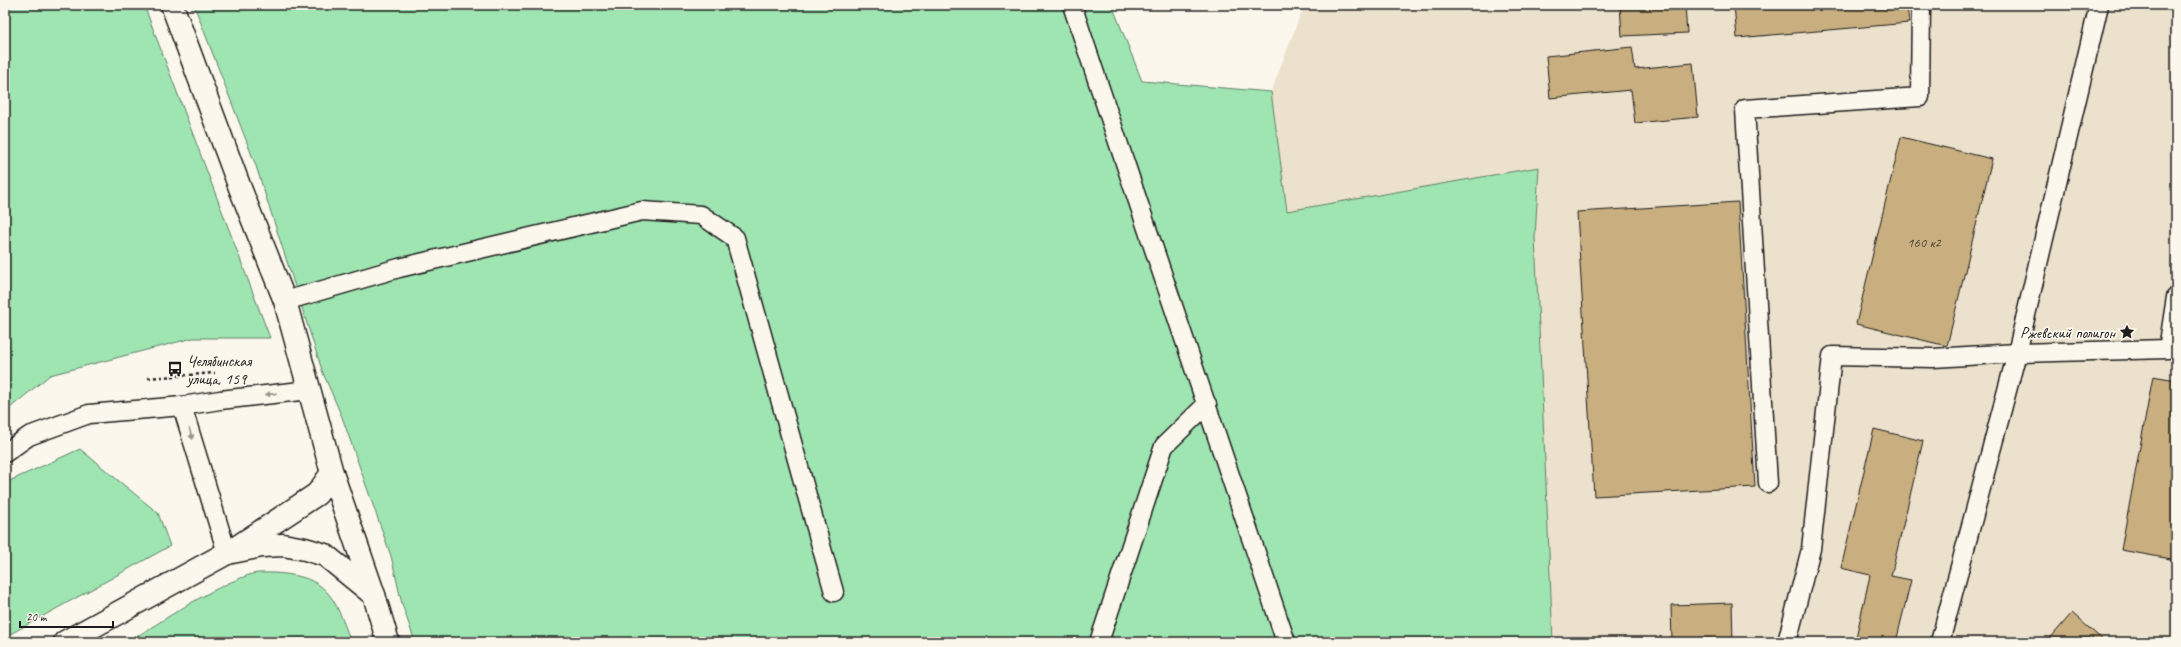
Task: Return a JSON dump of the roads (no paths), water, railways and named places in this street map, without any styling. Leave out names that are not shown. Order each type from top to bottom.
[{"type":"street","points":[[172,5],[240,188],[285,301],[332,473],[374,595],[388,642]]},
{"type":"street","points":[[65,642],[227,553],[317,494],[332,473]]},
{"type":"street","points":[[227,553],[262,546],[283,545],[305,549],[325,555],[374,595]]},
{"type":"lane","points":[[1072,5],[1286,642]]},
{"type":"lane","points":[[1768,484],[1745,109],[1920,97],[1921,5]]},
{"type":"lane","points":[[1940,642],[2017,353],[2099,5]]},
{"type":"lane","points":[[285,301],[399,268],[642,211],[701,215],[735,238],[834,592]]},
{"type":"lane","points":[[1787,642],[1811,549],[1832,356],[1933,358],[2017,353],[2168,349],[2176,297]]},
{"type":"lane","points":[[5,453],[29,436],[89,414],[182,406],[220,400],[310,390]]},
{"type":"lane","points":[[1099,642],[1164,446],[1207,404]]},
{"type":"lane","points":[[182,406],[227,553]]},
{"type":"place","name":"Ржевский полигон","points":[[2127,332]]},
{"type":"place","name":"Челябинская улица, 159","points":[[175,369]]}]
